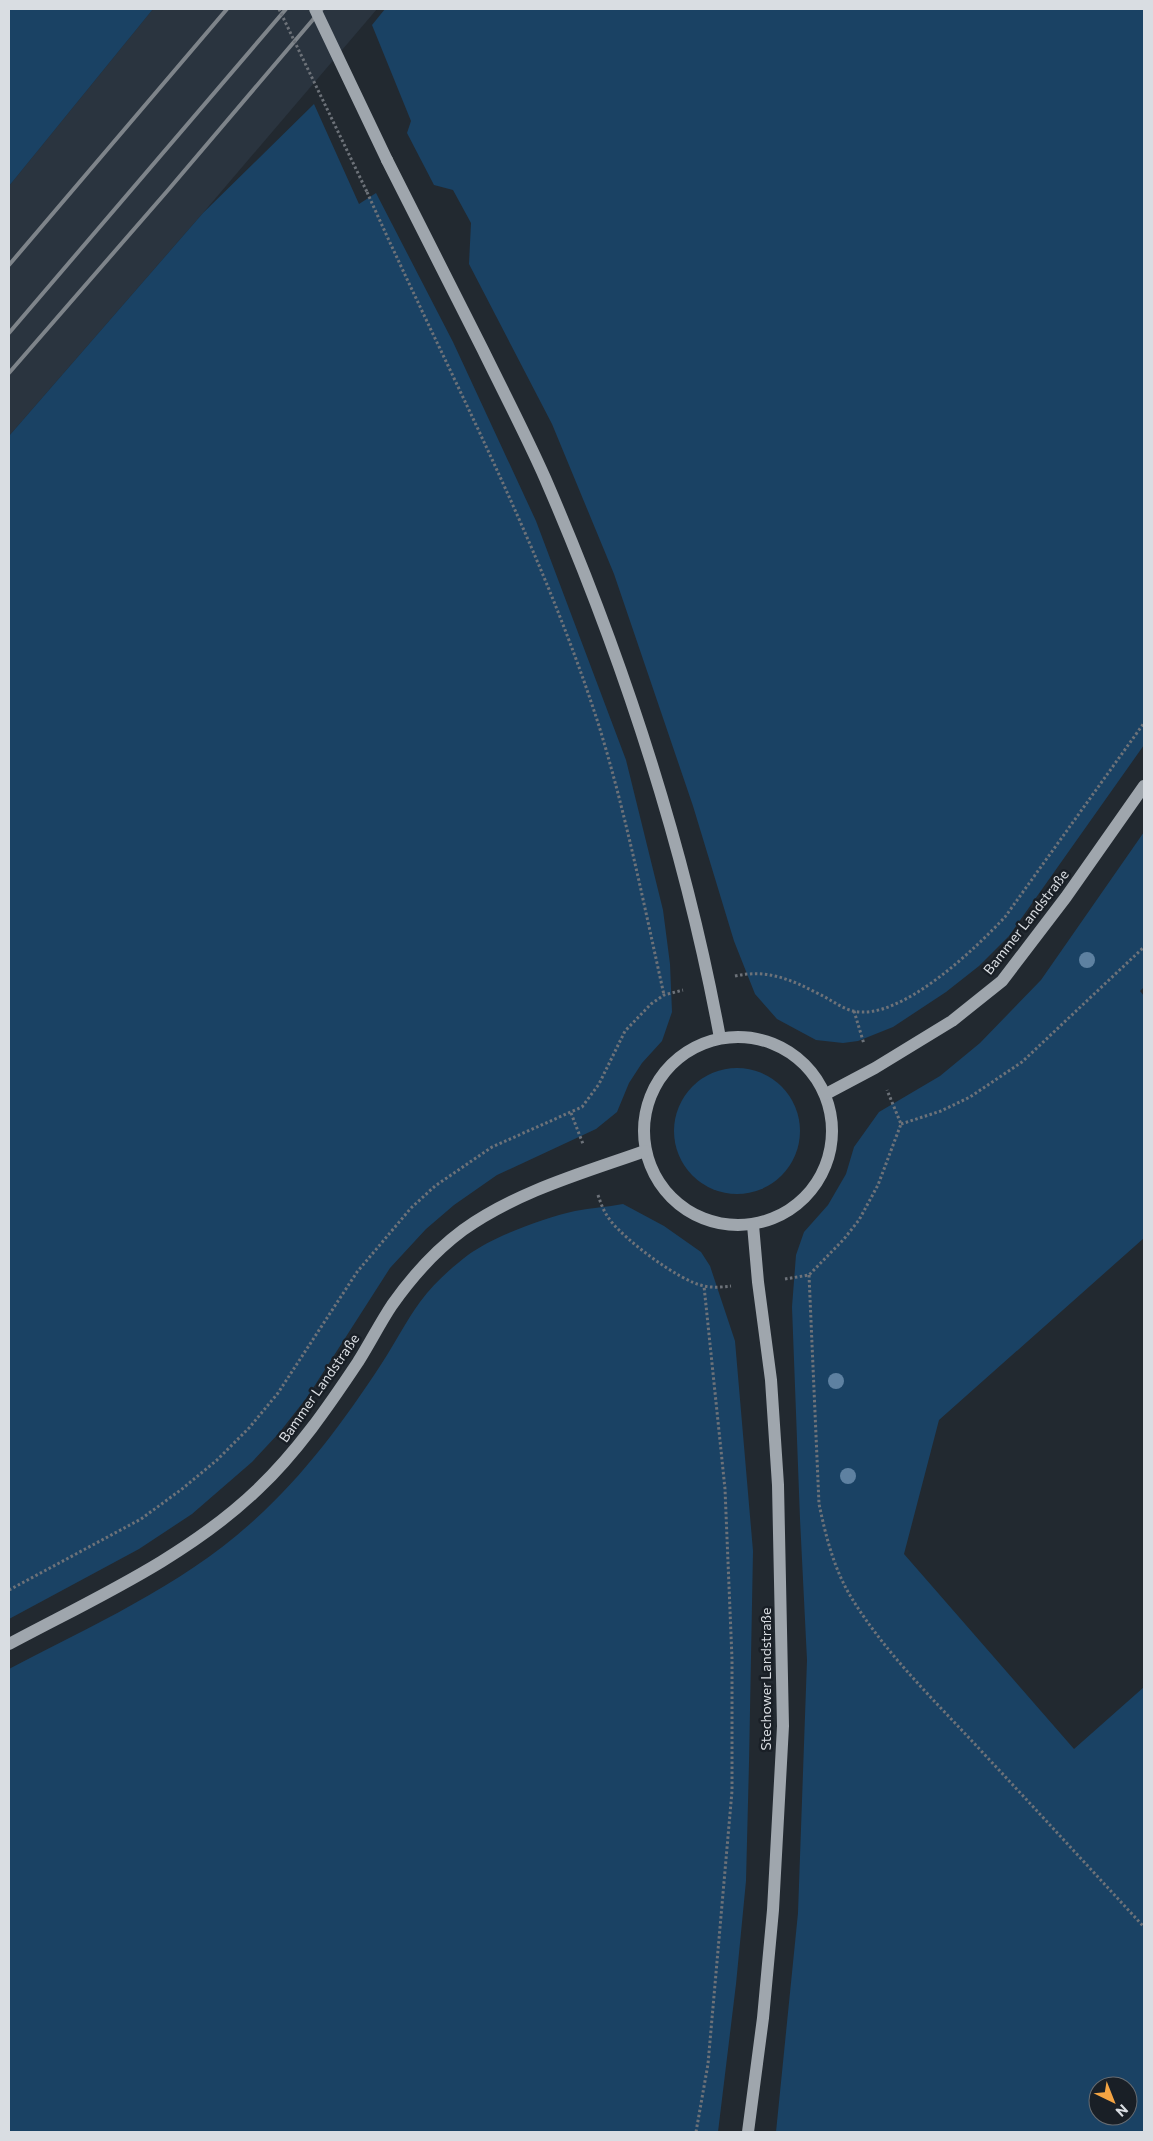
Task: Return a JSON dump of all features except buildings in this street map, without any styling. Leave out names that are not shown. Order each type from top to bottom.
[{"type":"main road","points":[[315,9],[387,160],[544,475],[585,574],[634,710],[656,780],[710,981],[720,1038]]},
{"type":"main road","name":"Bammer Landstraße","points":[[826,1094],[875,1068],[952,1021],[1002,981],[1066,897],[1144,786]]},
{"type":"main road","points":[[752,1037],[783,1048],[808,1067],[826,1094],[833,1128],[828,1162],[811,1191],[785,1214],[753,1225],[729,1226],[706,1221],[684,1210],[666,1193],[653,1174],[645,1151],[644,1126],[648,1101],[659,1079],[675,1060],[696,1046],[720,1038],[752,1037]]},
{"type":"main road","name":"Bammer Landstraße","points":[[9,1644],[186,1547],[224,1519],[258,1489],[290,1456],[328,1407],[392,1305],[425,1265],[462,1231],[507,1202],[645,1151]]},
{"type":"main road","name":"Stechower Landstraße","points":[[748,2132],[763,2018],[773,1910],[783,1726],[778,1485],[771,1380],[758,1282],[753,1225]]},
{"type":"path","points":[[279,9],[509,496],[567,638],[599,726],[620,803],[664,995]]},
{"type":"path","points":[[743,974],[775,975],[854,1011],[874,1010],[893,1005],[916,993],[978,946],[1005,917],[1144,723]]},
{"type":"path","points":[[901,1124],[941,1111],[970,1098],[1022,1062],[1144,947]]},
{"type":"path","points":[[9,1590],[141,1519],[217,1460],[249,1428],[278,1393],[357,1272],[411,1208],[449,1176],[492,1147],[582,1107],[599,1084],[625,1031],[651,1004],[664,995],[676,992]]},
{"type":"path","points":[[854,1011],[861,1039]]},
{"type":"path","points":[[791,1278],[808,1275],[844,1239],[859,1220],[878,1185],[901,1124],[891,1098]]},
{"type":"path","points":[[572,1113],[581,1137]]},
{"type":"path","points":[[599,1200],[611,1222],[632,1241],[675,1272],[704,1286],[724,1287]]},
{"type":"path","points":[[808,1275],[819,1504],[826,1539],[851,1597],[874,1630],[924,1690],[1144,1927]]},
{"type":"path","points":[[696,2132],[708,2064],[726,1879],[732,1791],[732,1659],[726,1489],[704,1286]]},
{"type":"shaded area","points":[[9,9],[153,9],[9,186]]},
{"type":"shaded area","points":[[153,9],[377,9],[9,436],[9,186]]},
{"type":"shaded area","points":[[385,9],[1144,9],[1144,745],[1009,936],[979,966],[946,992],[893,1027],[858,1041],[843,1043],[816,1040],[777,1019],[755,994],[734,941],[693,806],[614,574],[552,424],[469,264],[471,223],[453,190],[434,185],[407,133],[411,121],[372,25]]},
{"type":"shaded area","points":[[314,104],[359,204],[376,193],[453,342],[536,521],[626,760],[663,910],[670,964],[672,1012],[662,1041],[642,1063],[629,1083],[617,1112],[596,1129],[497,1175],[454,1205],[426,1229],[390,1268],[308,1396],[279,1433],[252,1462],[192,1514],[139,1549],[9,1619],[9,436],[203,213]]},
{"type":"shaded area","points":[[1144,832],[1144,987],[1140,991],[1144,996],[1144,1238],[939,1420],[904,1554],[1074,1749],[1144,1687],[1144,2132],[776,2132],[798,1913],[807,1660],[792,1307],[796,1255],[804,1232],[828,1205],[846,1174],[854,1147],[879,1112],[940,1076],[980,1043],[1041,980]]},
{"type":"shaded area","points":[[737,1068],[761,1072],[782,1086],[796,1107],[800,1131],[796,1155],[782,1176],[761,1190],[737,1194],[713,1190],[692,1176],[678,1155],[674,1131],[678,1107],[692,1086],[713,1072]]},
{"type":"shaded area","points":[[623,1204],[664,1226],[701,1252],[710,1266],[735,1341],[753,1551],[749,1763],[746,1881],[718,2132],[9,2132],[9,1669],[103,1621],[165,1586],[224,1546],[251,1523],[288,1487],[322,1448],[382,1363],[425,1295],[442,1277],[468,1255],[491,1241],[549,1218],[575,1211]]},
{"type":"railway","points":[[9,265],[227,9]]},
{"type":"railway","points":[[9,333],[286,9]]},
{"type":"railway","points":[[9,373],[322,9]]}]
